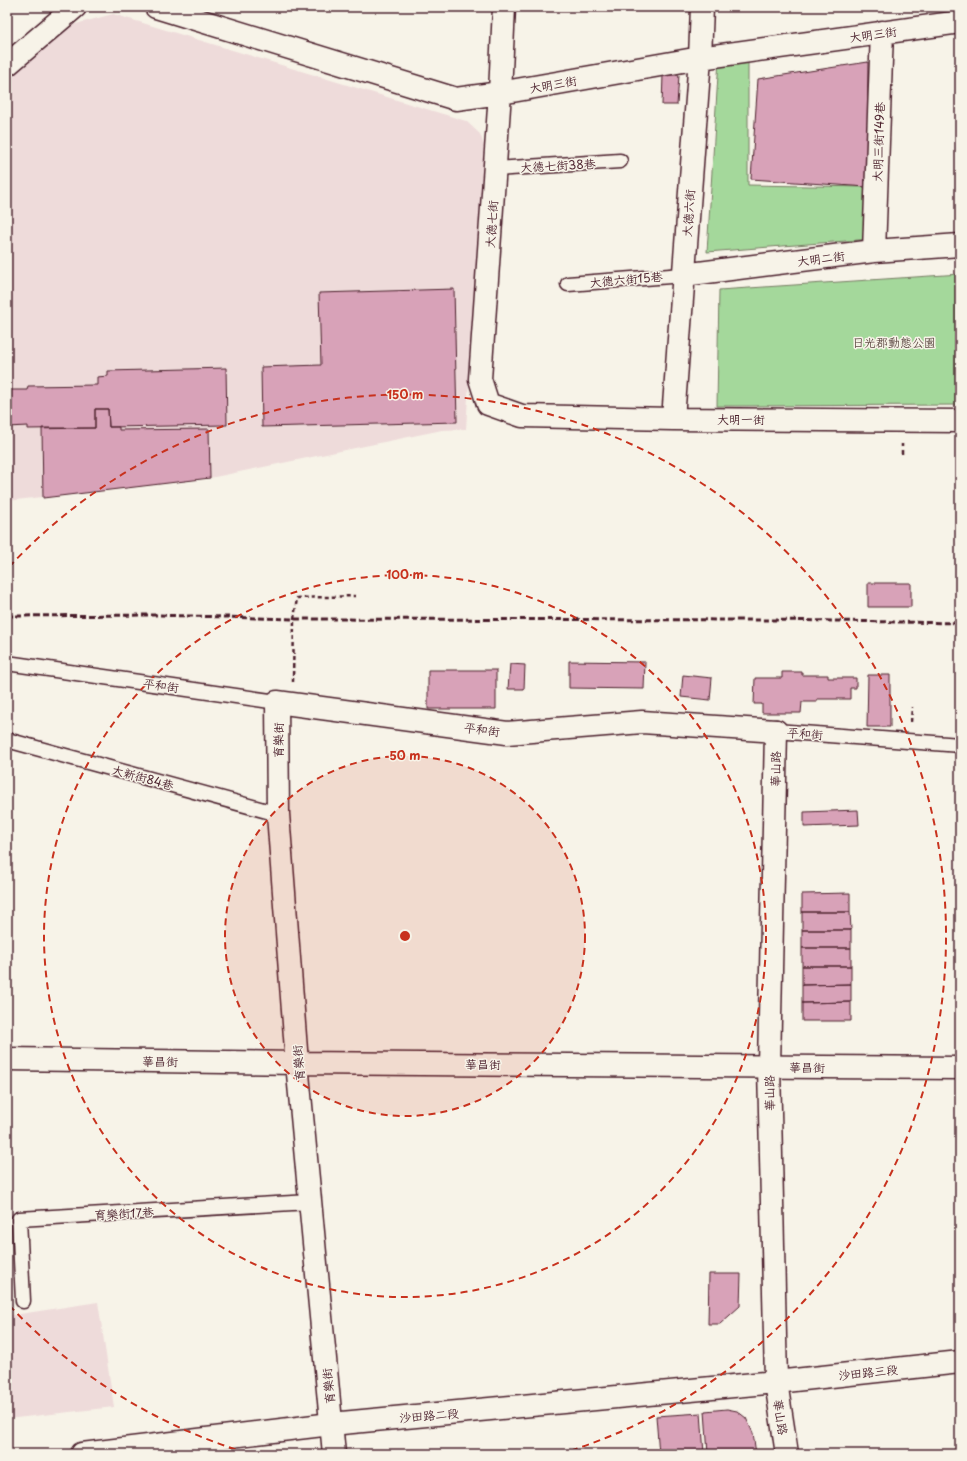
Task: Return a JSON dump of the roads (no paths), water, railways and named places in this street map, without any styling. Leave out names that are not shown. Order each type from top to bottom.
[{"type":"street","points":[[7,66],[75,7]]},
{"type":"street","name":"大明三街","points":[[156,7],[456,99],[500,93],[700,58],[960,22]]},
{"type":"street","name":"大德七街","points":[[504,7],[500,93],[480,379],[488,404],[522,416]]},
{"type":"street","name":"大德六街","points":[[673,419],[700,58],[702,7]]},
{"type":"street","name":"大明三街149巷","points":[[874,252],[882,32]]},
{"type":"street","name":"大明二街","points":[[683,275],[874,252],[960,245]]},
{"type":"street","name":"大明一街","points":[[522,416],[673,419],[960,421]]},
{"type":"street","name":"平和街","points":[[285,703],[507,733],[642,722],[776,731]]},
{"type":"street","name":"育樂街","points":[[285,703],[278,814],[297,1063],[334,1454]]},
{"type":"street","name":"華山路","points":[[776,731],[769,1066],[776,1382],[787,1454]]},
{"type":"street","name":"華昌街","points":[[7,1059],[297,1063],[960,1068]]},
{"type":"street","name":"沙田路三段","points":[[776,1382],[960,1362]]},
{"type":"street","name":"沙田路二段","points":[[82,1454],[331,1424],[776,1382]]},
{"type":"lane","name":"大德七街38巷","points":[[495,169],[620,161]]},
{"type":"lane","name":"大德六街15巷","points":[[568,284],[683,275]]},
{"type":"lane","name":"平和街","points":[[7,663],[285,703]]},
{"type":"lane","name":"平和街","points":[[776,731],[960,745]]},
{"type":"lane","name":"大新街84巷","points":[[7,740],[278,814]]},
{"type":"lane","name":"育樂街17巷","points":[[23,1300],[19,1219],[310,1202]]},
{"type":"railway","points":[[7,616],[156,615],[294,619],[773,620],[960,623]]},
{"type":"park label","name":"日光郡動態公園","points":[[894,342]]}]
